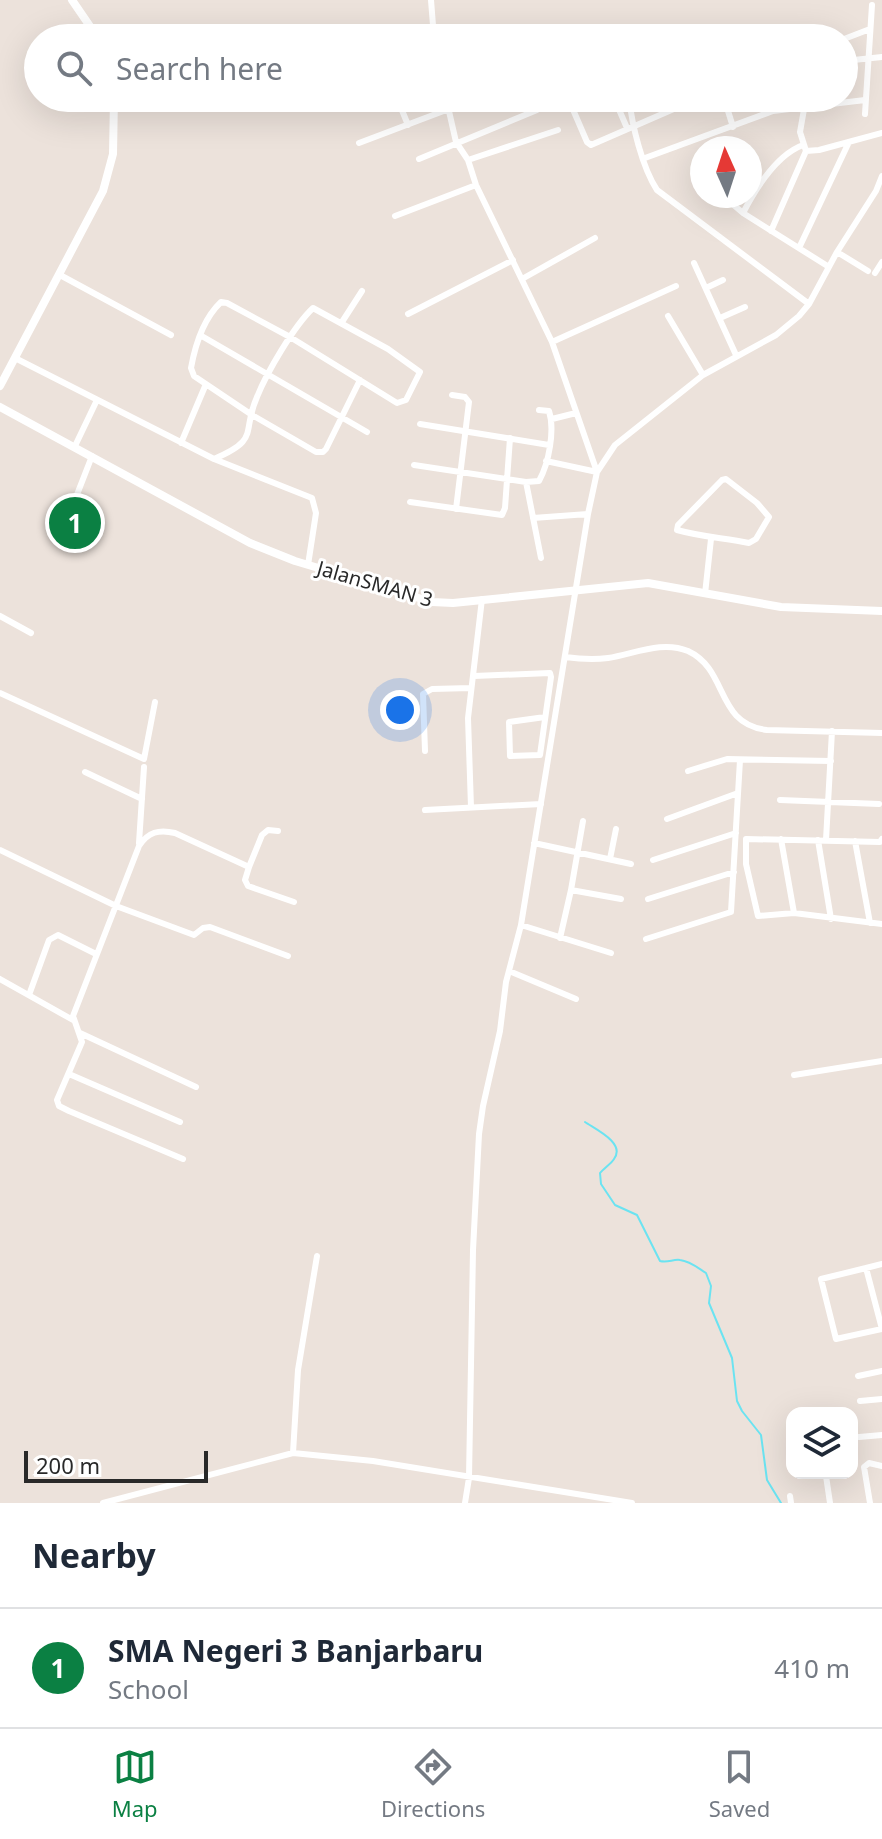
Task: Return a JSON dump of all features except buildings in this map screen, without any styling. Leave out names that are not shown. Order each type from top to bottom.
[{"type":"street","points":[[72,0],[88,24]]},
{"type":"street","points":[[431,0],[433,24]]},
{"type":"street","points":[[865,114],[872,5]]},
{"type":"street","points":[[858,34],[870,29]]},
{"type":"street","points":[[858,60],[882,57]]},
{"type":"street","points":[[858,100],[865,100]]},
{"type":"street","points":[[0,386],[103,191],[113,154],[114,112]]},
{"type":"street","points":[[403,112],[408,125]]},
{"type":"street","points":[[359,143],[441,112]]},
{"type":"street","points":[[450,112],[456,142],[468,160],[476,185],[552,342],[597,472]]},
{"type":"street","points":[[419,159],[532,112]]},
{"type":"street","points":[[574,112],[591,145],[664,112]]},
{"type":"street","points":[[622,112],[657,190],[809,304]]},
{"type":"street","points":[[629,112],[630,127]]},
{"type":"street","points":[[728,112],[733,127]]},
{"type":"street","points":[[645,158],[770,112]]},
{"type":"street","points":[[771,231],[805,148],[800,128],[804,112]]},
{"type":"street","points":[[468,160],[558,130]]},
{"type":"street","points":[[743,213],[751,196],[794,148],[812,152],[882,133]]},
{"type":"street","points":[[799,248],[849,142]]},
{"type":"street","points":[[465,1503],[469,1478],[473,1250],[479,1134],[509,971],[521,925],[597,472],[615,445],[703,375],[776,335],[809,304],[837,252],[879,192],[882,176]]},
{"type":"street","points":[[395,216],[476,185]]},
{"type":"street","points":[[737,208],[829,267]]},
{"type":"street","points":[[522,279],[595,238]]},
{"type":"street","points":[[837,252],[872,272],[882,262]]},
{"type":"street","points":[[408,314],[513,260]]},
{"type":"street","points":[[694,263],[736,355]]},
{"type":"street","points":[[60,275],[171,335]]},
{"type":"street","points":[[706,288],[723,280]]},
{"type":"street","points":[[552,342],[676,286]]},
{"type":"street","points":[[342,322],[362,291]]},
{"type":"street","points":[[214,459],[242,443],[248,434],[252,415],[256,398],[290,337],[313,308],[388,349],[420,372],[401,404],[290,337],[224,302],[218,304],[200,335],[191,368],[194,376],[252,415],[320,453],[326,449],[360,380]]},
{"type":"street","points":[[720,318],[745,307]]},
{"type":"street","points":[[668,316],[703,375]]},
{"type":"street","points":[[200,335],[367,432]]},
{"type":"street","points":[[15,358],[214,459],[312,498],[316,513],[308,565]]},
{"type":"street","points":[[181,443],[206,384]]},
{"type":"street","points":[[452,395],[468,399],[456,509]]},
{"type":"street","points":[[75,446],[97,400]]},
{"type":"street","name":"JalanSMAN 3","points":[[0,407],[250,543],[308,565],[432,602],[648,583],[781,607],[882,611]]},
{"type":"street","points":[[414,465],[526,482],[539,481],[546,461],[552,419],[549,411],[539,410]]},
{"type":"street","points":[[552,419],[576,413]]},
{"type":"street","points":[[420,424],[549,445]]},
{"type":"street","points":[[410,502],[502,515],[510,438]]},
{"type":"street","points":[[64,528],[92,456]]},
{"type":"street","points":[[546,461],[597,472]]},
{"type":"street","points":[[726,479],[757,503],[769,517],[753,542],[711,539],[677,528],[722,480],[726,479]]},
{"type":"street","points":[[526,482],[541,558]]},
{"type":"street","points":[[533,518],[588,514]]},
{"type":"street","points":[[705,594],[711,539]]},
{"type":"street","points":[[471,807],[468,718],[482,599]]},
{"type":"street","points":[[0,616],[31,633]]},
{"type":"street","points":[[565,657],[606,658],[655,648],[685,650],[711,668],[727,706],[751,727],[882,733]]},
{"type":"street","points":[[474,676],[550,673],[545,717],[540,755],[510,756],[509,722],[545,717]]},
{"type":"street","points":[[425,751],[423,694],[432,689],[471,688]]},
{"type":"street","points":[[0,693],[144,759],[155,702]]},
{"type":"street","points":[[826,840],[832,731]]},
{"type":"street","points":[[688,771],[727,759],[831,761]]},
{"type":"street","points":[[646,939],[731,912],[740,760]]},
{"type":"street","points":[[73,1020],[139,846],[144,767]]},
{"type":"street","points":[[85,772],[142,799]]},
{"type":"street","points":[[667,819],[738,793]]},
{"type":"street","points":[[780,800],[879,804]]},
{"type":"street","points":[[425,810],[541,804]]},
{"type":"street","points":[[560,938],[583,821]]},
{"type":"street","points":[[610,859],[616,829]]},
{"type":"street","points":[[278,831],[268,830],[262,835],[245,880],[248,886],[294,902]]},
{"type":"street","points":[[139,846],[151,833],[166,831],[249,867]]},
{"type":"street","points":[[653,860],[736,836],[746,839],[880,842],[882,839]]},
{"type":"street","points":[[746,839],[746,864],[760,918],[794,913],[882,924]]},
{"type":"street","points":[[781,839],[794,913]]},
{"type":"street","points":[[818,840],[831,919]]},
{"type":"street","points":[[855,841],[870,923]]},
{"type":"street","points":[[534,843],[631,864]]},
{"type":"street","points":[[0,850],[116,906],[194,935],[210,927],[288,956]]},
{"type":"street","points":[[648,899],[734,872]]},
{"type":"street","points":[[571,890],[621,899]]},
{"type":"street","points":[[521,925],[611,953]]},
{"type":"street","points":[[29,995],[53,936],[58,935],[96,954]]},
{"type":"street","points":[[509,971],[576,999]]},
{"type":"street","points":[[0,979],[73,1020],[80,1033],[82,1042],[58,1096],[59,1106],[183,1159]]},
{"type":"street","points":[[80,1033],[196,1087]]},
{"type":"street","points":[[794,1075],[882,1061]]},
{"type":"street","points":[[69,1074],[180,1122]]},
{"type":"street","points":[[293,1453],[298,1370],[317,1256]]},
{"type":"street","points":[[866,1268],[882,1329],[836,1339],[821,1279],[882,1264]]},
{"type":"street","points":[[858,1376],[882,1371]]},
{"type":"street","points":[[860,1401],[882,1399]]},
{"type":"street","points":[[859,1437],[882,1435]]},
{"type":"street","points":[[103,1503],[293,1453],[373,1461],[632,1503]]},
{"type":"street","points":[[870,1503],[864,1467],[869,1463],[882,1466]]},
{"type":"street","points":[[826,1479],[830,1503]]},
{"type":"waterway","points":[[585,1122],[608,1137],[616,1147],[614,1159],[600,1173],[601,1184],[615,1205],[637,1215],[660,1261],[684,1261],[706,1273],[711,1286],[709,1303],[732,1358],[737,1401],[761,1435],[767,1480],[781,1503]]},
{"type":"place","name":"SMA Negeri 3 Banjarbaru","points":[[75,523]]}]
